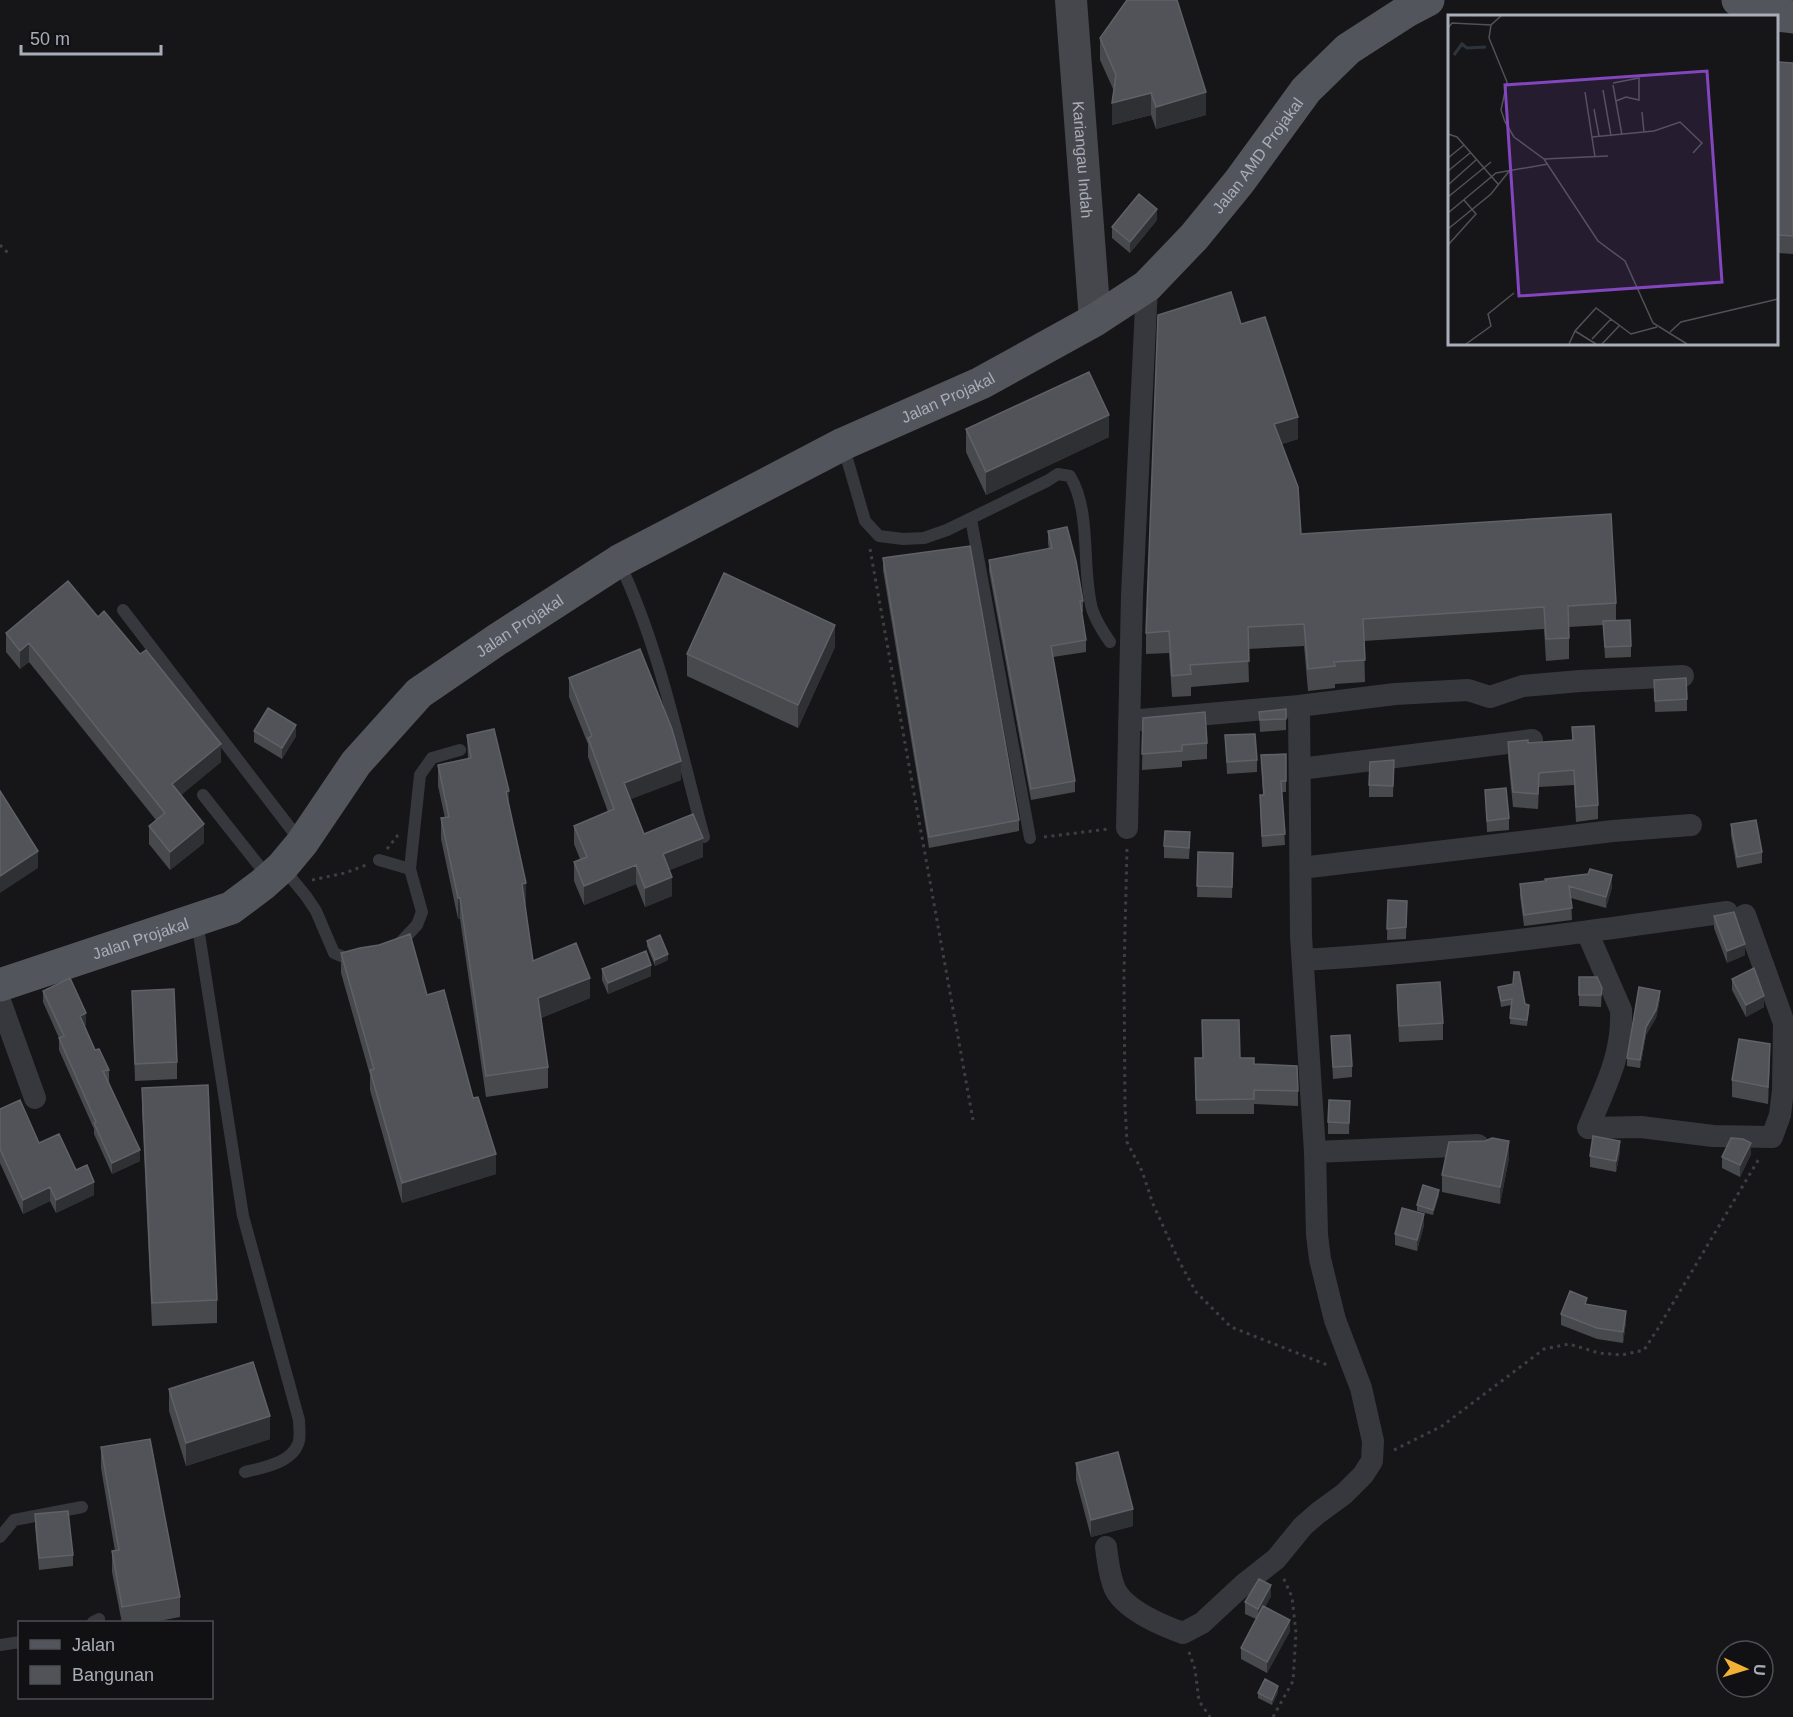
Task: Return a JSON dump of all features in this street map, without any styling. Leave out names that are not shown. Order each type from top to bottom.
[{"type":"main road","name":"Jalan AMD Projakal","points":[[1095,320],[1147,286],[1194,237],[1239,182],[1306,90],[1348,49],[1428,0]]},
{"type":"main road","points":[[1738,0],[1777,15]]},
{"type":"main road","points":[[1778,15],[1793,17]]},
{"type":"main road","name":"Jalan Projakal","points":[[0,985],[231,908],[288,868],[356,763],[419,693],[498,639],[619,561],[843,444],[981,383],[1095,320]]},
{"type":"street","name":"Kariangau Indah","points":[[1071,0],[1095,320]]},
{"type":"street","points":[[1127,828],[1132,594],[1147,286]]},
{"type":"street","points":[[1129,721],[1299,706],[1395,694],[1468,690],[1490,696],[1523,686],[1683,676]]},
{"type":"street","points":[[1106,1547],[1116,1592],[1135,1610],[1161,1626],[1183,1633],[1202,1623],[1276,1559],[1303,1526],[1344,1494],[1363,1475],[1372,1461],[1373,1441],[1357,1376],[1335,1320],[1320,1259],[1317,1234],[1315,1152],[1300,914],[1299,706]]},
{"type":"street","points":[[1300,769],[1532,740]]},
{"type":"street","points":[[1301,868],[1613,831],[1691,825]]},
{"type":"street","points":[[1303,960],[1383,956],[1736,913],[1784,1023],[1783,1090],[1780,1115],[1772,1137],[1713,1136],[1641,1127],[1588,1128],[1618,1055],[1622,1020],[1621,1010],[1587,932]]},
{"type":"street","points":[[0,1001],[35,1098]]},
{"type":"street","points":[[1315,1152],[1484,1144]]},
{"type":"lane","points":[[843,444],[865,521],[879,536],[903,539],[924,538],[971,519],[1058,474],[1070,476],[1078,490],[1092,610],[1110,642]]},
{"type":"lane","points":[[971,519],[1030,838]]},
{"type":"lane","points":[[619,561],[634,592],[655,657],[704,837]]},
{"type":"lane","points":[[123,610],[316,911],[334,953],[346,958],[370,959]]},
{"type":"lane","points":[[390,952],[417,925],[422,912],[410,869],[420,775],[432,758],[460,750]]},
{"type":"lane","points":[[203,795],[288,868]]},
{"type":"lane","points":[[379,860],[410,869]]},
{"type":"lane","points":[[197,920],[243,1216],[299,1420],[298,1444],[288,1457],[262,1468],[245,1472]]},
{"type":"lane","points":[[0,1536],[14,1520],[82,1507]]},
{"type":"lane","points":[[0,1646],[18,1642]]},
{"type":"path","points":[[0,245],[10,255]]},
{"type":"path","points":[[865,521],[973,1120]]},
{"type":"path","points":[[1030,838],[1127,828],[1124,972],[1127,1142],[1142,1171],[1153,1203],[1175,1252],[1196,1292],[1231,1327],[1357,1376]]},
{"type":"path","points":[[288,868],[345,873],[379,860]]},
{"type":"path","points":[[1372,1461],[1442,1426],[1544,1349],[1569,1344],[1599,1353],[1622,1355],[1644,1350],[1772,1137]]},
{"type":"path","points":[[1273,1717],[1293,1681],[1296,1633],[1292,1597],[1276,1559]]},
{"type":"path","points":[[1183,1633],[1195,1669],[1199,1701],[1210,1717]]},
{"type":"building","points":[[1127,0],[1177,0],[1206,92],[1156,107],[1151,93],[1112,103],[1116,75],[1100,38]]},
{"type":"building","points":[[1778,62],[1793,63],[1793,236],[1778,235]]},
{"type":"building","points":[[1139,194],[1157,209],[1130,242],[1112,227]]},
{"type":"building","points":[[1231,292],[1241,324],[1265,317],[1298,417],[1274,424],[1298,487],[1301,534],[1611,514],[1616,603],[1568,606],[1569,638],[1546,639],[1544,607],[1363,619],[1365,660],[1334,662],[1335,666],[1308,669],[1304,624],[1248,627],[1249,661],[1190,665],[1191,674],[1172,676],[1169,631],[1146,633],[1158,315]]},
{"type":"building","points":[[1089,372],[1109,415],[986,472],[966,429]]},
{"type":"building","points":[[1067,527],[1083,601],[1080,601],[1086,640],[1051,646],[1075,781],[1031,789],[989,560],[1052,548],[1048,531]]},
{"type":"building","points":[[970,546],[1019,820],[929,837],[883,558]]},
{"type":"building","points":[[724,573],[835,625],[798,705],[687,654]]},
{"type":"building","points":[[68,581],[98,617],[104,611],[140,654],[146,650],[221,744],[172,784],[204,824],[170,852],[149,826],[165,813],[29,643],[20,651],[6,633]]},
{"type":"building","points":[[1630,620],[1631,646],[1605,647],[1603,621]]},
{"type":"building","points":[[640,649],[672,729],[681,761],[624,783],[644,834],[693,814],[703,838],[663,854],[672,877],[645,888],[636,865],[584,886],[574,862],[587,857],[574,826],[614,809],[588,738],[592,736],[569,678]]},
{"type":"building","points":[[1686,678],[1687,699],[1655,701],[1654,680]]},
{"type":"building","points":[[268,708],[296,725],[282,748],[254,731]]},
{"type":"building","points":[[1286,709],[1286,719],[1260,720],[1259,712]]},
{"type":"building","points":[[1205,712],[1207,743],[1182,745],[1182,751],[1142,754],[1143,718]]},
{"type":"building","points":[[1594,726],[1598,805],[1576,807],[1574,770],[1539,773],[1538,794],[1513,792],[1508,742],[1573,740],[1572,727]]},
{"type":"building","points":[[494,729],[509,791],[506,792],[526,883],[522,884],[533,961],[576,943],[590,978],[538,998],[548,1067],[486,1076],[460,898],[458,898],[441,818],[449,817],[438,765],[471,758],[467,735]]},
{"type":"building","points":[[1255,734],[1257,760],[1227,762],[1225,735]]},
{"type":"building","points":[[1286,754],[1286,781],[1281,781],[1285,834],[1262,836],[1260,795],[1264,795],[1261,755]]},
{"type":"building","points":[[1394,760],[1393,786],[1369,785],[1370,762]]},
{"type":"building","points":[[1506,788],[1509,818],[1487,821],[1485,790]]},
{"type":"building","points":[[0,791],[38,851],[0,876]]},
{"type":"building","points":[[1756,820],[1762,852],[1737,857],[1731,824]]},
{"type":"building","points":[[1165,831],[1190,832],[1189,848],[1164,846]]},
{"type":"building","points":[[1198,852],[1233,853],[1232,887],[1197,886]]},
{"type":"building","points":[[1590,869],[1612,875],[1606,897],[1569,886],[1572,908],[1524,915],[1520,884],[1588,874]]},
{"type":"building","points":[[1388,900],[1407,901],[1406,927],[1387,929]]},
{"type":"building","points":[[1734,912],[1745,944],[1727,951],[1714,916]]},
{"type":"building","points":[[410,934],[427,995],[444,990],[473,1098],[478,1097],[496,1154],[402,1183],[370,1070],[374,1069],[341,953],[379,945]]},
{"type":"building","points":[[660,935],[668,954],[655,960],[647,941]]},
{"type":"building","points":[[646,951],[651,965],[608,983],[602,969]]},
{"type":"building","points":[[1754,968],[1764,996],[1746,1005],[1732,979]]},
{"type":"building","points":[[1514,972],[1519,972],[1525,1004],[1529,1005],[1527,1020],[1510,1018],[1512,999],[1501,1001],[1498,987],[1513,984]]},
{"type":"building","points":[[1579,977],[1597,977],[1602,988],[1601,995],[1579,995]]},
{"type":"building","points":[[70,978],[86,1013],[80,1016],[95,1050],[99,1049],[109,1070],[103,1071],[140,1150],[112,1163],[59,1038],[64,1036],[43,991]]},
{"type":"building","points":[[1440,982],[1443,1023],[1399,1026],[1397,985]]},
{"type":"building","points":[[1639,987],[1660,991],[1656,1010],[1646,1027],[1640,1060],[1627,1058]]},
{"type":"building","points":[[174,989],[177,1062],[135,1064],[132,991]]},
{"type":"building","points":[[1202,1020],[1239,1020],[1240,1058],[1254,1058],[1254,1064],[1297,1066],[1298,1091],[1254,1090],[1254,1099],[1196,1100],[1195,1058],[1203,1058]]},
{"type":"building","points":[[1350,1035],[1352,1066],[1333,1067],[1331,1036]]},
{"type":"building","points":[[1739,1039],[1770,1044],[1768,1087],[1732,1080]]},
{"type":"building","points":[[208,1085],[217,1300],[152,1303],[142,1088]]},
{"type":"building","points":[[20,1100],[39,1143],[59,1134],[76,1170],[87,1165],[94,1182],[56,1200],[50,1187],[23,1200],[0,1149],[0,1109]]},
{"type":"building","points":[[1329,1100],[1350,1101],[1349,1123],[1328,1122]]},
{"type":"building","points":[[1593,1136],[1620,1141],[1616,1161],[1590,1156]]},
{"type":"building","points":[[1492,1138],[1509,1141],[1500,1187],[1442,1175],[1449,1142],[1485,1141]]},
{"type":"building","points":[[1731,1138],[1743,1139],[1751,1143],[1740,1165],[1722,1157]]},
{"type":"building","points":[[1423,1185],[1439,1190],[1433,1210],[1417,1205]]},
{"type":"building","points":[[1402,1208],[1424,1214],[1417,1240],[1395,1234]]},
{"type":"building","points":[[1570,1291],[1587,1298],[1585,1304],[1626,1311],[1623,1332],[1597,1328],[1561,1314]]},
{"type":"building","points":[[253,1362],[270,1416],[186,1443],[169,1389]]},
{"type":"building","points":[[150,1439],[180,1597],[122,1607],[112,1551],[119,1550],[101,1447]]},
{"type":"building","points":[[1118,1452],[1133,1509],[1091,1520],[1076,1463]]},
{"type":"building","points":[[68,1511],[73,1555],[39,1558],[35,1514]]},
{"type":"building","points":[[1259,1579],[1271,1585],[1258,1609],[1245,1602]]},
{"type":"building","points":[[1263,1606],[1290,1620],[1267,1662],[1241,1648]]},
{"type":"building","points":[[1265,1679],[1278,1686],[1272,1700],[1258,1693]]}]
